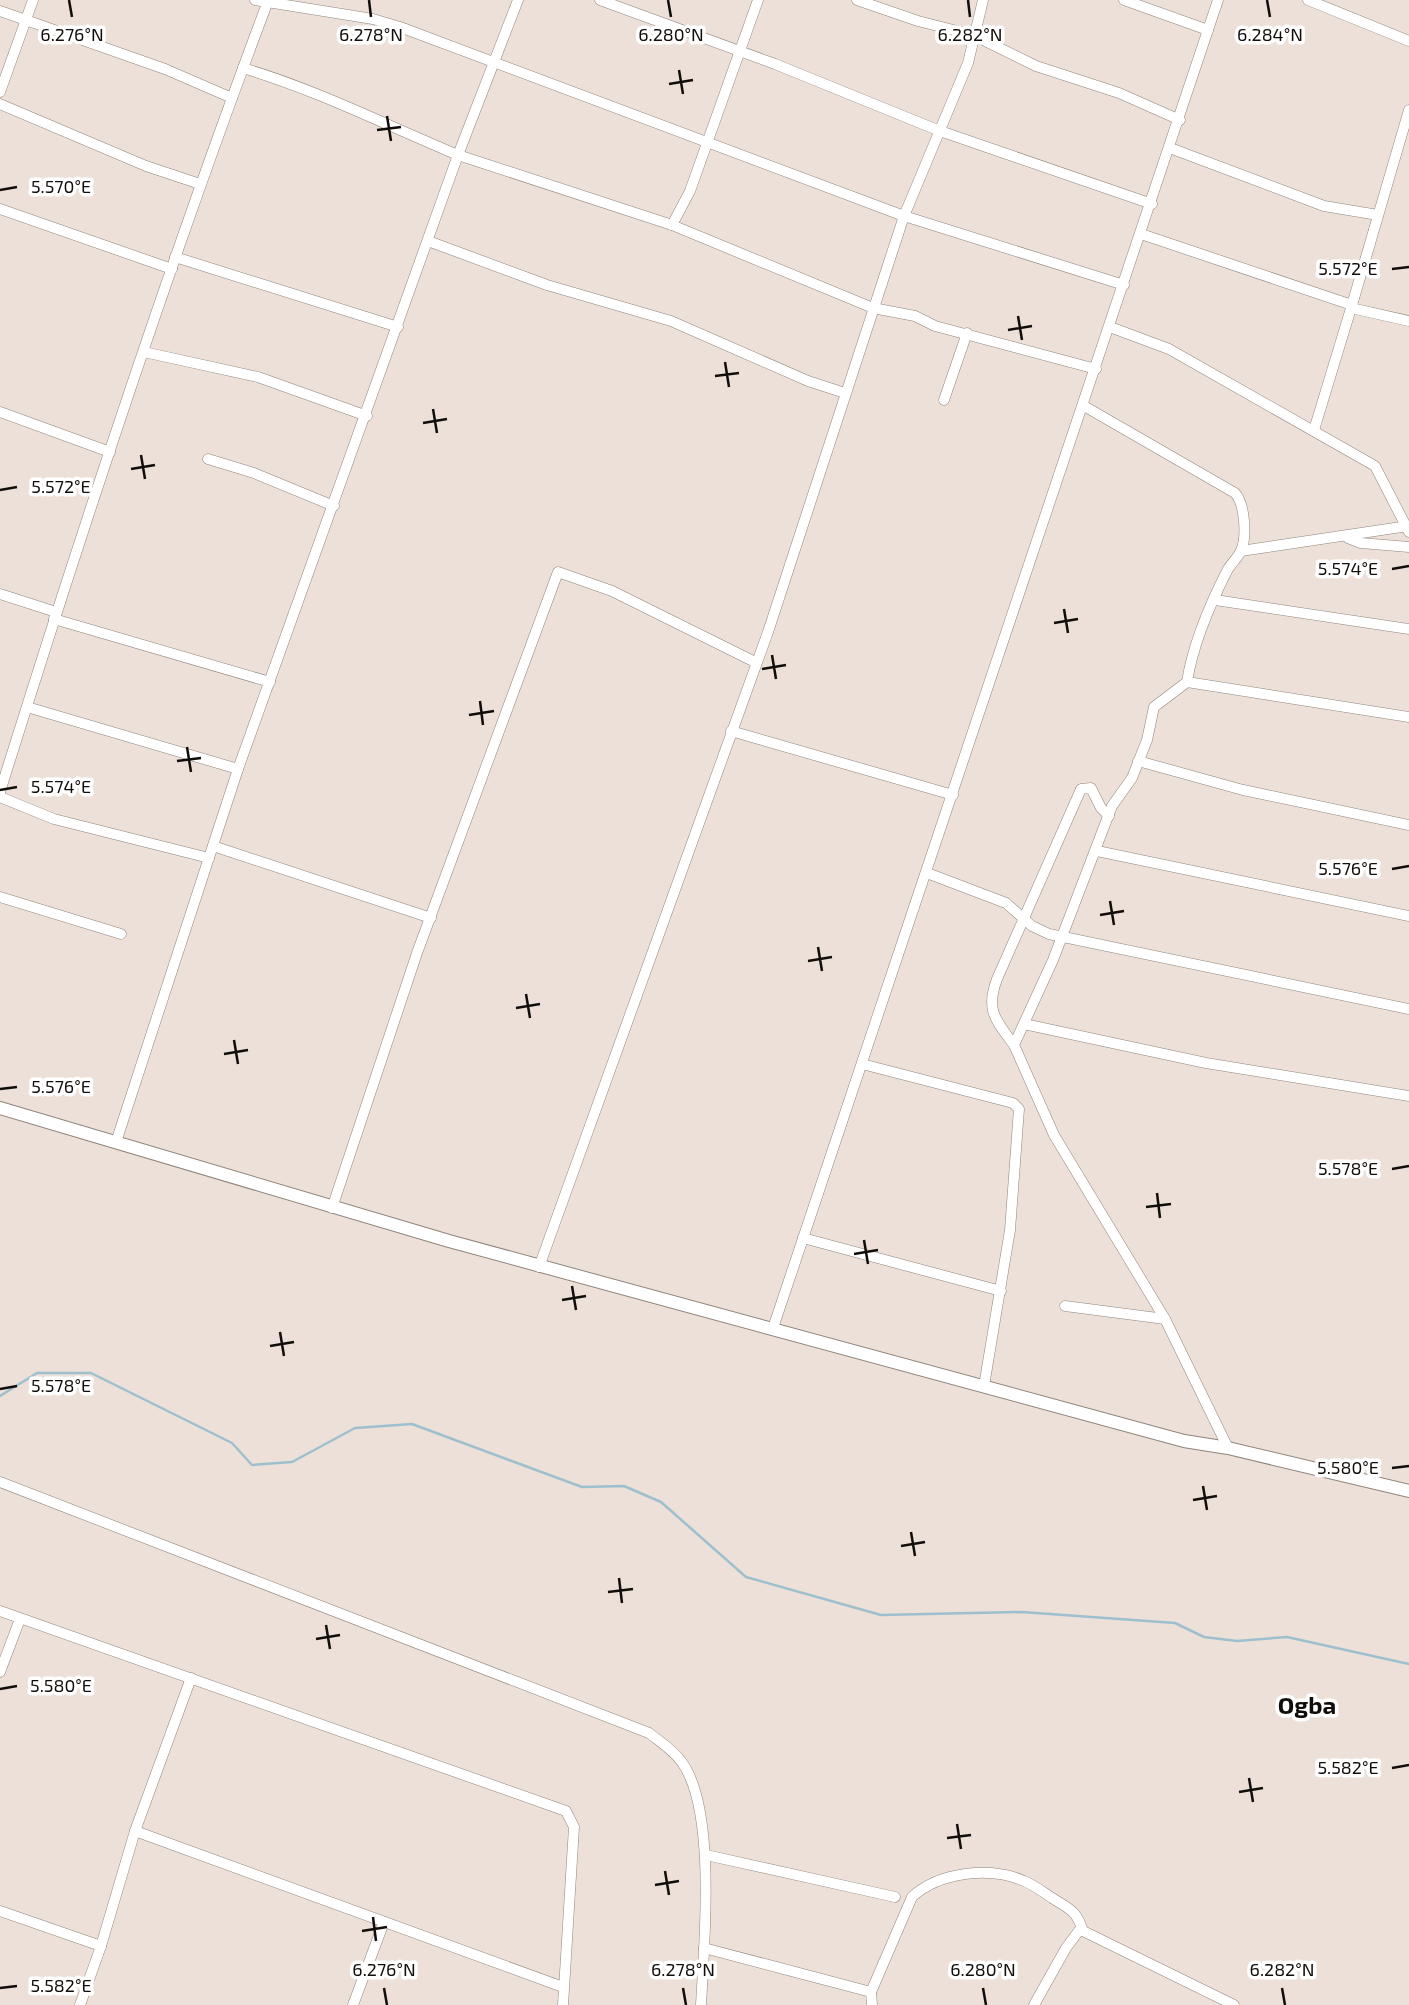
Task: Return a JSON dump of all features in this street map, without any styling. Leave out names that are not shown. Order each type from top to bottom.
[{"type":"street","points":[[0,92],[33,0]]},
{"type":"street","points":[[255,0],[373,19],[904,216],[1124,285]]},
{"type":"street","points":[[116,1142],[238,769],[458,155],[518,0]]},
{"type":"street","points":[[600,0],[940,131],[1152,204]]},
{"type":"street","points":[[673,225],[690,191],[758,0]]},
{"type":"street","points":[[857,0],[918,21],[973,35],[1036,66],[1119,93],[1180,120]]},
{"type":"street","points":[[539,1266],[768,632],[904,216],[968,63],[983,0]]},
{"type":"street","points":[[1124,0],[1208,30]]},
{"type":"street","points":[[773,1328],[1152,204],[1218,0]]},
{"type":"street","points":[[1308,0],[1409,41]]},
{"type":"street","points":[[209,858],[54,819],[0,795],[55,616],[200,184],[267,2]]},
{"type":"street","points":[[0,12],[165,69],[232,98]]},
{"type":"street","points":[[243,68],[319,92],[344,108],[458,155],[673,225],[873,308],[915,317],[923,323],[1096,369]]},
{"type":"street","points":[[0,104],[146,166],[200,184]]},
{"type":"street","points":[[1314,430],[1409,110]]},
{"type":"street","points":[[1170,148],[1324,206],[1378,215]]},
{"type":"street","points":[[0,209],[172,269]]},
{"type":"street","points":[[1141,234],[1352,307],[1409,321]]},
{"type":"street","points":[[428,241],[547,285],[671,321],[808,381],[845,393]]},
{"type":"street","points":[[176,257],[398,327]]},
{"type":"street","points":[[1110,327],[1169,349],[1375,466],[1408,528],[1241,551]]},
{"type":"street","points":[[944,400],[967,333]]},
{"type":"street","points":[[144,352],[258,376],[367,415]]},
{"type":"street","points":[[1014,1045],[1062,936],[1109,816],[1138,761],[1154,707],[1187,682],[1197,640],[1228,570],[1241,551],[1243,520],[1240,498],[1235,493],[1084,406]]},
{"type":"street","points":[[0,412],[110,452]]},
{"type":"street","points":[[208,459],[264,477],[334,506]]},
{"type":"street","points":[[1344,537],[1361,543],[1409,547]]},
{"type":"street","points":[[332,1208],[431,918],[558,572],[612,591],[755,663]]},
{"type":"street","points":[[0,594],[55,616],[270,682]]},
{"type":"street","points":[[1215,600],[1409,629]]},
{"type":"street","points":[[1187,682],[1409,717]]},
{"type":"street","points":[[27,707],[238,769]]},
{"type":"street","points":[[731,730],[953,795]]},
{"type":"street","points":[[1138,761],[1243,790],[1409,825]]},
{"type":"street","points":[[1109,816],[1101,808],[1091,788],[1081,789],[990,997],[997,1022],[1014,1045],[1054,1135],[1165,1320],[1228,1448]]},
{"type":"street","points":[[213,846],[431,918]]},
{"type":"street","points":[[1097,851],[1409,916]]},
{"type":"street","points":[[927,873],[1006,904],[1015,909],[1022,919],[1049,934],[1409,1009]]},
{"type":"street","points":[[0,897],[121,934]]},
{"type":"street","points":[[1024,1024],[1206,1063],[1409,1096]]},
{"type":"street","points":[[862,1064],[1013,1103],[1020,1108],[1010,1230],[984,1386]]},
{"type":"street","points":[[0,1108],[332,1208],[539,1266],[1184,1441],[1228,1448],[1409,1491]]},
{"type":"street","points":[[803,1238],[1001,1292]]},
{"type":"street","points":[[1065,1306],[1165,1320]]},
{"type":"street","points":[[0,1482],[649,1732],[681,1760],[692,1781],[706,1855],[701,2005]]},
{"type":"street","points":[[0,1611],[566,1811],[574,1827],[563,2005]]},
{"type":"street","points":[[0,1672],[20,1619]]},
{"type":"street","points":[[80,2005],[101,1946],[135,1831],[191,1678]]},
{"type":"street","points":[[135,1831],[564,1987]]},
{"type":"street","points":[[706,1855],[895,1897]]},
{"type":"street","points":[[872,2005],[871,1992],[912,1897],[924,1886],[951,1877],[996,1872],[1025,1881],[1077,1914],[1083,1931],[1168,1975],[1234,2005]]},
{"type":"street","points":[[0,1911],[101,1946]]},
{"type":"street","points":[[353,2005],[384,1922]]},
{"type":"street","points":[[1034,2005],[1066,1948],[1081,1928]]},
{"type":"street","points":[[704,1948],[871,1992]]},
{"type":"waterway","points":[[0,1396],[37,1373],[91,1373],[232,1443],[252,1465],[292,1462],[355,1428],[412,1424],[582,1487],[624,1486],[661,1502],[746,1577],[881,1615],[1022,1612],[1175,1623],[1204,1637],[1237,1641],[1287,1637],[1409,1664]]},
{"type":"district","name":"Ogba","points":[[1307,1704]]}]
